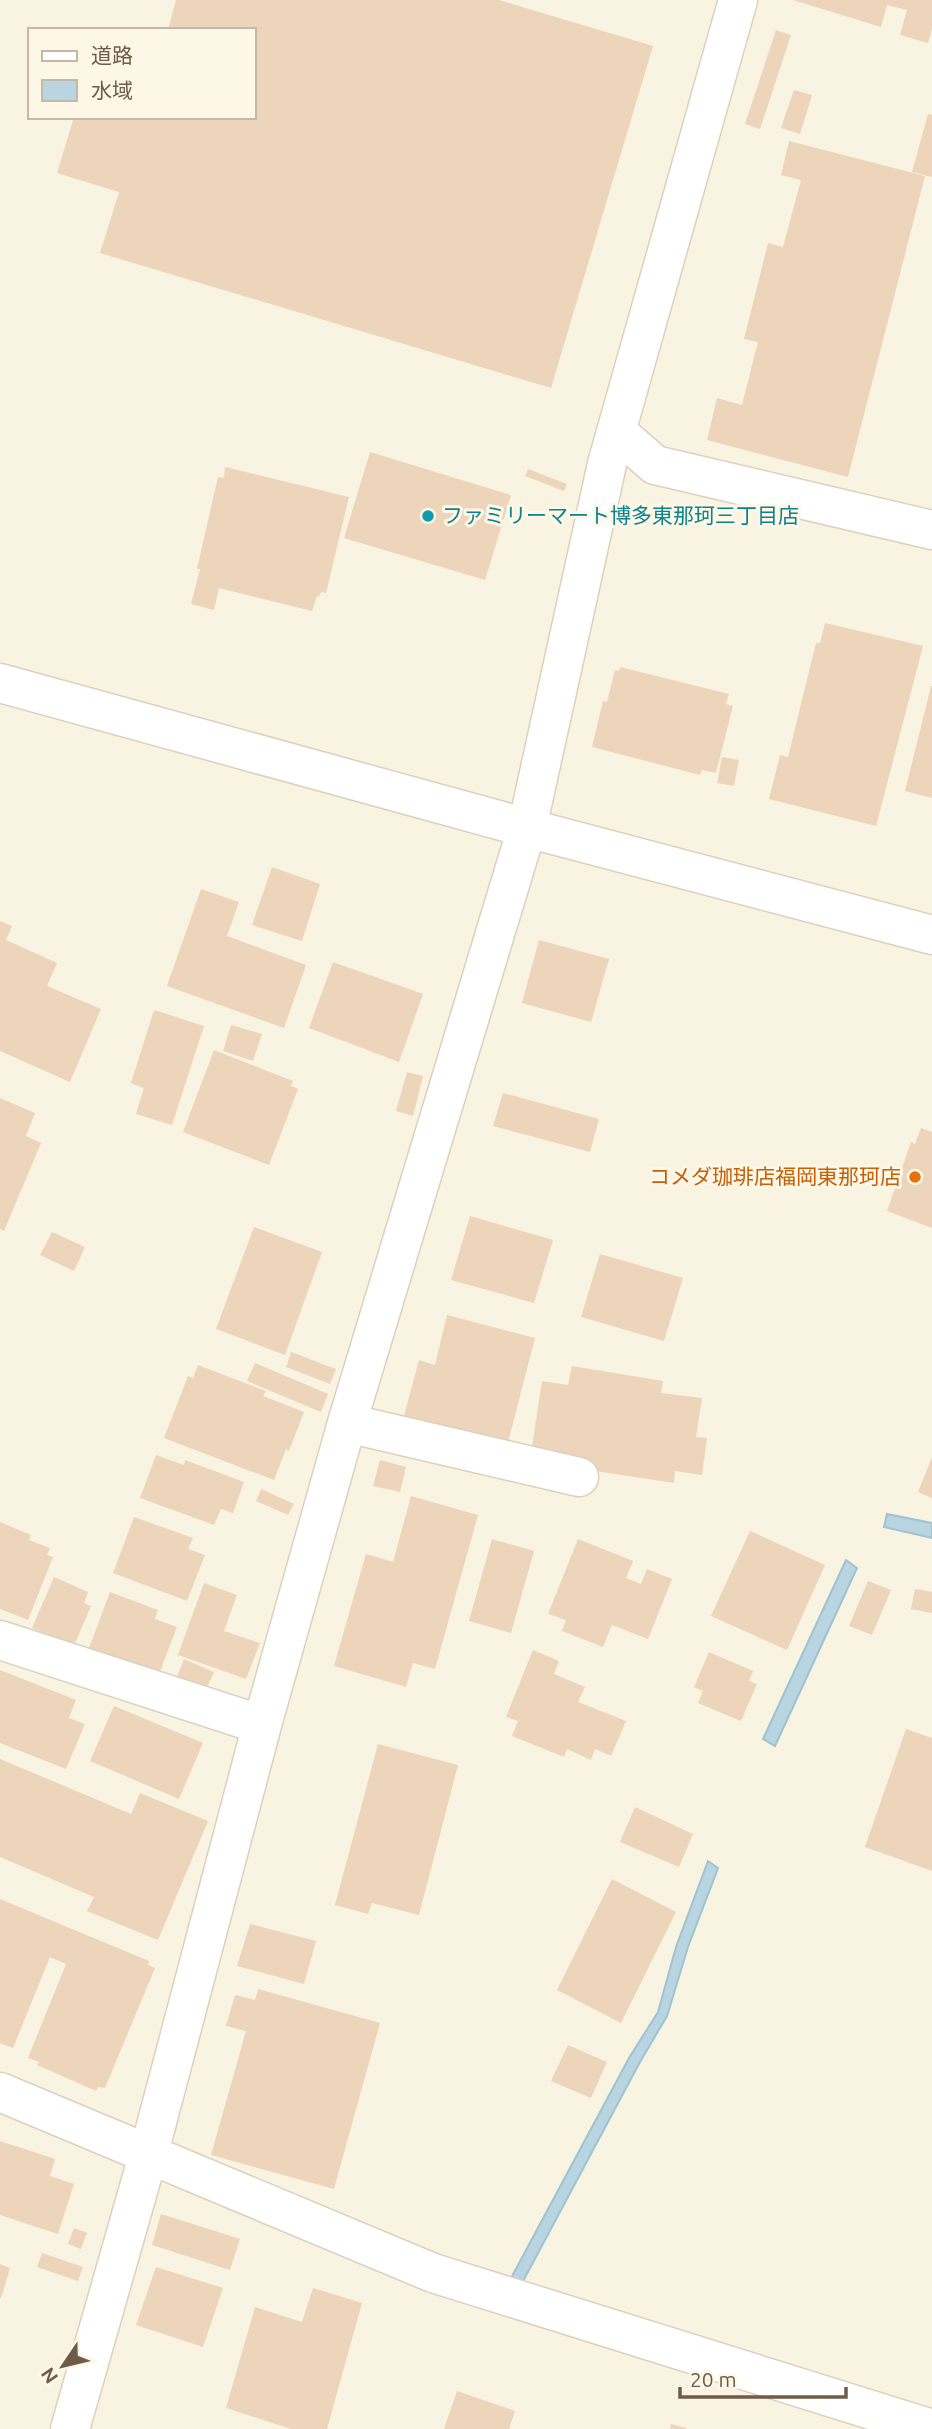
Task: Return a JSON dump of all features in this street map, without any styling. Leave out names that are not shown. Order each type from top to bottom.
[{"type":"street","points":[[70,2429],[148,2155],[262,1725],[347,1423],[527,828],[616,431],[738,0]]},
{"type":"street","points":[[616,431],[655,465],[932,530]]},
{"type":"street","points":[[0,683],[527,828],[932,935]]},
{"type":"street","points":[[347,1423],[579,1477]]},
{"type":"street","points":[[0,1640],[262,1725]]},
{"type":"street","points":[[0,2092],[433,2273],[932,2429]]},
{"type":"water","points":[[887,1514],[932,1523],[932,1538],[884,1527]]},
{"type":"water","points":[[846,1560],[857,1568],[775,1746],[763,1739]]},
{"type":"water","points":[[708,1861],[718,1868],[688,1947],[667,2016],[521,2285],[510,2280],[629,2058],[658,2012],[676,1947]]},
{"type":"building","points":[[176,0],[499,0],[653,46],[551,388],[100,253],[119,192],[57,173],[73,119],[256,119],[256,28],[169,28]]},
{"type":"building","points":[[793,0],[932,0],[932,29],[928,43],[900,35],[907,10],[887,5],[881,27]]},
{"type":"building","points":[[776,30],[791,35],[760,129],[745,124]]},
{"type":"building","points":[[794,90],[812,95],[800,134],[781,128]]},
{"type":"building","points":[[928,114],[932,115],[932,177],[912,172]]},
{"type":"building","points":[[789,141],[925,176],[848,477],[707,440],[717,398],[742,405],[758,342],[744,339],[768,243],[783,247],[801,180],[781,175]]},
{"type":"building","name":"ファミリーマート博多東那珂三丁目店","points":[[370,452],[511,495],[485,580],[344,538]]},
{"type":"building","points":[[225,467],[349,497],[326,593],[321,592],[319,597],[317,596],[312,611],[219,588],[214,610],[191,604],[218,477],[224,478]]},
{"type":"building","points":[[528,469],[567,484],[564,491],[525,476]]},
{"type":"building","points":[[825,623],[923,646],[876,826],[769,799],[780,755],[788,757],[816,643],[820,643]]},
{"type":"building","points":[[620,667],[729,694],[726,704],[733,706],[716,773],[702,770],[700,775],[592,747],[603,701],[607,702],[615,670],[619,671]]},
{"type":"building","points":[[932,686],[932,798],[905,791]]},
{"type":"building","points":[[722,757],[739,760],[734,786],[717,783]]},
{"type":"building","points":[[272,867],[320,884],[302,941],[252,925]]},
{"type":"building","points":[[201,889],[239,902],[227,936],[306,965],[284,1028],[167,986]]},
{"type":"building","points":[[0,921],[12,926],[6,940],[57,963],[47,986],[101,1009],[70,1082],[0,1051]]},
{"type":"building","points":[[539,940],[609,959],[591,1022],[522,1003]]},
{"type":"building","points":[[333,962],[423,994],[399,1062],[309,1028]]},
{"type":"building","points":[[154,1010],[204,1026],[172,1125],[136,1114],[144,1088],[131,1083]]},
{"type":"building","points":[[231,1025],[262,1034],[253,1061],[223,1051]]},
{"type":"building","points":[[214,1050],[293,1081],[291,1086],[298,1089],[269,1165],[183,1132]]},
{"type":"building","points":[[407,1072],[423,1076],[413,1116],[396,1111]]},
{"type":"building","points":[[503,1093],[599,1119],[590,1152],[493,1126]]},
{"type":"building","points":[[0,1098],[35,1113],[26,1136],[41,1143],[4,1231],[0,1229]]},
{"type":"building","name":"コメダ珈琲店福岡東那珂店","points":[[921,1128],[932,1132],[932,1228],[887,1211],[911,1142],[915,1144]]},
{"type":"building","points":[[470,1216],[553,1240],[534,1303],[451,1280]]},
{"type":"building","points":[[254,1227],[322,1252],[285,1355],[216,1329]]},
{"type":"building","points":[[52,1232],[85,1247],[74,1271],[40,1255]]},
{"type":"building","points":[[600,1254],[683,1278],[664,1341],[581,1317]]},
{"type":"building","points":[[447,1315],[535,1338],[506,1450],[402,1423],[419,1360],[435,1365]]},
{"type":"building","points":[[291,1352],[336,1369],[330,1384],[286,1367]]},
{"type":"building","points":[[255,1363],[328,1394],[321,1412],[247,1381]]},
{"type":"building","points":[[198,1365],[266,1391],[263,1396],[304,1412],[274,1480],[164,1438],[188,1376],[193,1378]]},
{"type":"building","points":[[572,1366],[663,1381],[661,1393],[702,1398],[696,1437],[707,1438],[702,1475],[675,1471],[674,1483],[556,1465],[558,1451],[532,1447],[542,1381],[568,1385]]},
{"type":"building","points":[[156,1455],[184,1465],[185,1460],[244,1482],[233,1513],[221,1509],[214,1525],[140,1498]]},
{"type":"building","points":[[932,1457],[932,1498],[918,1492]]},
{"type":"building","points":[[380,1460],[406,1467],[400,1492],[373,1486]]},
{"type":"building","points":[[261,1489],[294,1504],[288,1515],[256,1501]]},
{"type":"building","points":[[411,1496],[478,1515],[435,1669],[413,1663],[406,1687],[334,1666],[366,1554],[393,1562]]},
{"type":"building","points":[[134,1517],[193,1538],[188,1549],[205,1555],[187,1601],[113,1573]]},
{"type":"building","points":[[0,1522],[31,1535],[29,1540],[50,1548],[47,1555],[53,1557],[28,1620],[0,1609]]},
{"type":"building","points":[[750,1531],[825,1565],[787,1650],[711,1616]]},
{"type":"building","points":[[492,1539],[534,1551],[511,1633],[469,1621]]},
{"type":"building","points":[[578,1539],[633,1561],[626,1578],[641,1584],[647,1569],[672,1579],[648,1639],[612,1625],[603,1647],[562,1631],[566,1620],[548,1614]]},
{"type":"building","points":[[54,1577],[88,1592],[84,1603],[91,1606],[74,1646],[32,1628]]},
{"type":"building","points":[[868,1581],[891,1590],[872,1635],[849,1626]]},
{"type":"building","points":[[204,1583],[237,1595],[224,1631],[260,1643],[246,1679],[178,1655]]},
{"type":"building","points":[[915,1589],[932,1592],[932,1613],[911,1609]]},
{"type":"building","points":[[110,1592],[158,1610],[155,1619],[177,1627],[159,1674],[88,1651]]},
{"type":"building","points":[[533,1650],[559,1661],[554,1674],[585,1687],[578,1702],[626,1721],[611,1756],[595,1749],[591,1760],[567,1749],[564,1757],[512,1736],[518,1721],[506,1717]]},
{"type":"building","points":[[709,1652],[753,1671],[749,1681],[757,1684],[741,1721],[698,1703],[703,1691],[694,1687]]},
{"type":"building","points":[[184,1659],[214,1672],[203,1696],[174,1684]]},
{"type":"building","points":[[0,1670],[76,1700],[69,1718],[85,1724],[66,1769],[0,1743]]},
{"type":"building","points":[[114,1706],[203,1743],[179,1799],[90,1761]]},
{"type":"building","points":[[906,1729],[932,1738],[932,1871],[865,1847]]},
{"type":"building","points":[[378,1744],[458,1765],[419,1915],[372,1903],[368,1914],[335,1905]]},
{"type":"building","points":[[0,1759],[131,1814],[140,1793],[208,1821],[158,1940],[87,1911],[94,1897],[0,1857]]},
{"type":"building","points":[[635,1807],[693,1834],[679,1867],[620,1842]]},
{"type":"building","points":[[612,1879],[676,1912],[621,2023],[557,1990]]},
{"type":"building","points":[[0,1899],[149,1961],[148,1965],[155,1968],[105,2088],[98,2087],[96,2091],[37,2065],[39,2062],[28,2058],[66,1964],[50,1957],[13,2048],[0,2043]]},
{"type":"building","points":[[250,1924],[316,1941],[304,1984],[237,1966]]},
{"type":"building","points":[[258,1989],[380,2023],[334,2189],[211,2155],[246,2031],[226,2026],[235,1995],[255,2000]]},
{"type":"building","points":[[568,2045],[607,2062],[591,2098],[551,2081]]},
{"type":"building","points":[[0,2141],[55,2159],[50,2176],[74,2184],[58,2234],[0,2215]]},
{"type":"building","points":[[161,2214],[240,2239],[230,2270],[152,2245]]},
{"type":"building","points":[[74,2228],[87,2233],[81,2249],[68,2244]]},
{"type":"building","points":[[42,2253],[83,2267],[78,2281],[37,2267]]},
{"type":"building","points":[[0,2264],[10,2268],[1,2298],[0,2298]]},
{"type":"building","points":[[156,2267],[223,2288],[203,2347],[136,2325]]},
{"type":"building","points":[[313,2288],[362,2303],[327,2429],[291,2429],[226,2408],[255,2307],[302,2322]]},
{"type":"building","points":[[457,2391],[515,2411],[509,2429],[444,2429]]},
{"type":"building","points":[[671,2424],[686,2428],[686,2429],[670,2429]]},
{"type":"place","name":"ファミリーマート博多東那珂三丁目店","points":[[428,516]]},
{"type":"place","name":"コメダ珈琲店福岡東那珂店","points":[[915,1177]]}]
